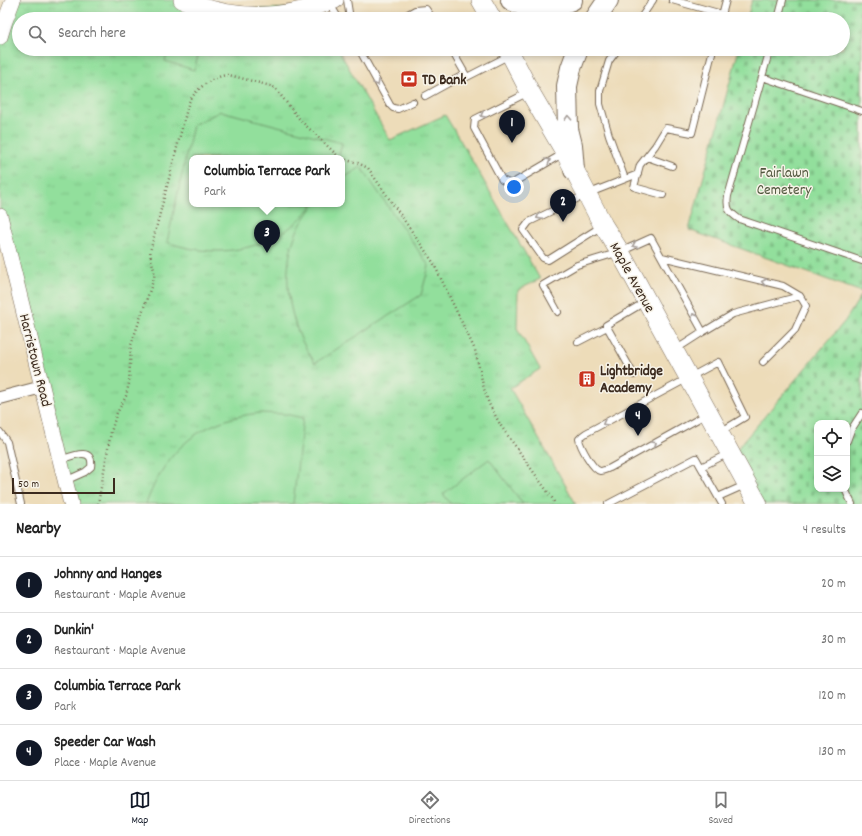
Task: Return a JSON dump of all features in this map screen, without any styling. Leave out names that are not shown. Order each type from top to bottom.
[{"type":"highway","points":[[510,0],[527,7],[544,8],[560,5],[572,0]]},
{"type":"highway","points":[[600,12],[608,0]]},
{"type":"highway","points":[[574,170],[572,145],[568,129],[567,86],[570,68],[575,56]]},
{"type":"main road","points":[[182,0],[223,12]]},
{"type":"main road","points":[[481,0],[488,12]]},
{"type":"main road","points":[[297,12],[314,8],[332,1]]},
{"type":"main road","name":"Maple Avenue","points":[[511,56],[758,504]]},
{"type":"street","points":[[0,37],[13,0]]},
{"type":"street","name":"Harristown Road","points":[[1,224],[71,504]]},
{"type":"street","points":[[0,398],[42,387]]},
{"type":"lane","points":[[347,0],[349,12]]},
{"type":"lane","points":[[645,12],[653,0]]},
{"type":"lane","points":[[672,0],[710,12]]},
{"type":"lane","points":[[723,12],[726,0]]},
{"type":"lane","points":[[780,12],[784,0]]},
{"type":"lane","points":[[332,1],[336,12]]},
{"type":"lane","points":[[411,12],[415,10],[426,9],[428,12]]},
{"type":"lane","points":[[362,56],[393,108],[398,109],[413,102]]},
{"type":"lane","points":[[455,56],[467,77],[502,56]]},
{"type":"lane","points":[[613,56],[609,61],[600,91],[600,104],[625,180]]},
{"type":"lane","points":[[663,195],[634,187],[640,165],[666,128],[692,133],[711,56]]},
{"type":"lane","points":[[768,56],[728,196],[728,210],[739,219],[862,261]]},
{"type":"lane","points":[[425,96],[465,74]]},
{"type":"lane","points":[[762,77],[862,111]]},
{"type":"lane","points":[[530,92],[475,119],[474,128],[502,180],[511,184],[565,152]]},
{"type":"lane","points":[[647,157],[672,166]]},
{"type":"lane","points":[[603,225],[548,260],[543,258],[523,230],[529,222],[587,194],[638,174]]},
{"type":"lane","points":[[558,312],[544,284],[577,265],[620,252],[651,238],[703,332]]},
{"type":"lane","points":[[662,257],[783,286],[800,296],[806,306],[796,330],[763,362]]},
{"type":"lane","points":[[674,351],[733,314],[800,296]]},
{"type":"lane","points":[[578,342],[647,301]]},
{"type":"lane","points":[[607,326],[634,375]]},
{"type":"lane","points":[[708,413],[610,468],[600,471],[592,465],[580,444],[579,439],[586,433],[718,362],[745,417],[719,432]]},
{"type":"lane","points":[[850,433],[862,413]]},
{"type":"lane","points":[[0,432],[7,442],[21,504]]},
{"type":"lane","points":[[701,467],[730,452]]},
{"type":"lane","points":[[60,460],[85,454],[90,457],[92,461],[91,467],[86,472],[65,482]]},
{"type":"lane","points":[[608,504],[696,458],[722,504]]},
{"type":"lane","points":[[718,497],[747,484]]},
{"type":"lane","points":[[846,492],[852,504]]},
{"type":"path","points":[[98,504],[112,428],[118,410],[126,396],[129,383],[132,345],[154,278],[155,271],[150,258],[150,253],[188,105],[192,96],[202,86],[223,75],[229,75],[271,86],[275,88],[301,121],[337,155]]},
{"type":"path","points":[[345,160],[368,168],[433,262],[476,350],[488,404],[501,426],[555,504]]},
{"type":"green space","points":[[13,0],[182,0],[213,10],[315,8],[317,12],[12,12],[12,56],[342,56],[390,140],[445,115],[540,279],[518,290],[517,328],[540,369],[510,388],[576,504],[71,504],[0,216],[0,37]]},
{"type":"green space","name":"Fairlawn Cemetery","points":[[752,0],[862,0],[862,292],[689,230],[737,56],[850,56],[850,12],[749,12]]},
{"type":"green space","points":[[167,56],[198,56],[194,70],[165,61]]},
{"type":"green space","points":[[221,111],[342,143],[339,155],[189,155],[189,207],[310,207],[301,218],[288,229],[256,245],[220,251],[202,250],[182,247],[167,242],[193,125]]},
{"type":"green space","points":[[361,167],[429,266],[421,295],[315,363],[301,339],[292,312],[288,284],[290,256],[298,229],[313,207],[345,207],[345,177]]},
{"type":"green space","points":[[862,294],[862,504],[758,504],[732,455],[845,321]]},
{"type":"green space","points":[[260,413],[285,414],[303,418],[293,504],[146,504],[164,467],[188,440],[203,430],[220,422],[239,416]]},
{"type":"green space","points":[[489,459],[523,504],[451,504],[443,494]]},
{"type":"place","name":"TD Bank","points":[[409,79]]},
{"type":"place","name":"Johnny and Hanges","points":[[512,143]]},
{"type":"place","name":"Dunkin'","points":[[563,222]]},
{"type":"place","name":"Columbia Terrace Park","points":[[267,253]]},
{"type":"place","name":"Lightbridge Academy","points":[[587,379]]},
{"type":"place","name":"Speeder Car Wash","points":[[638,436]]}]
